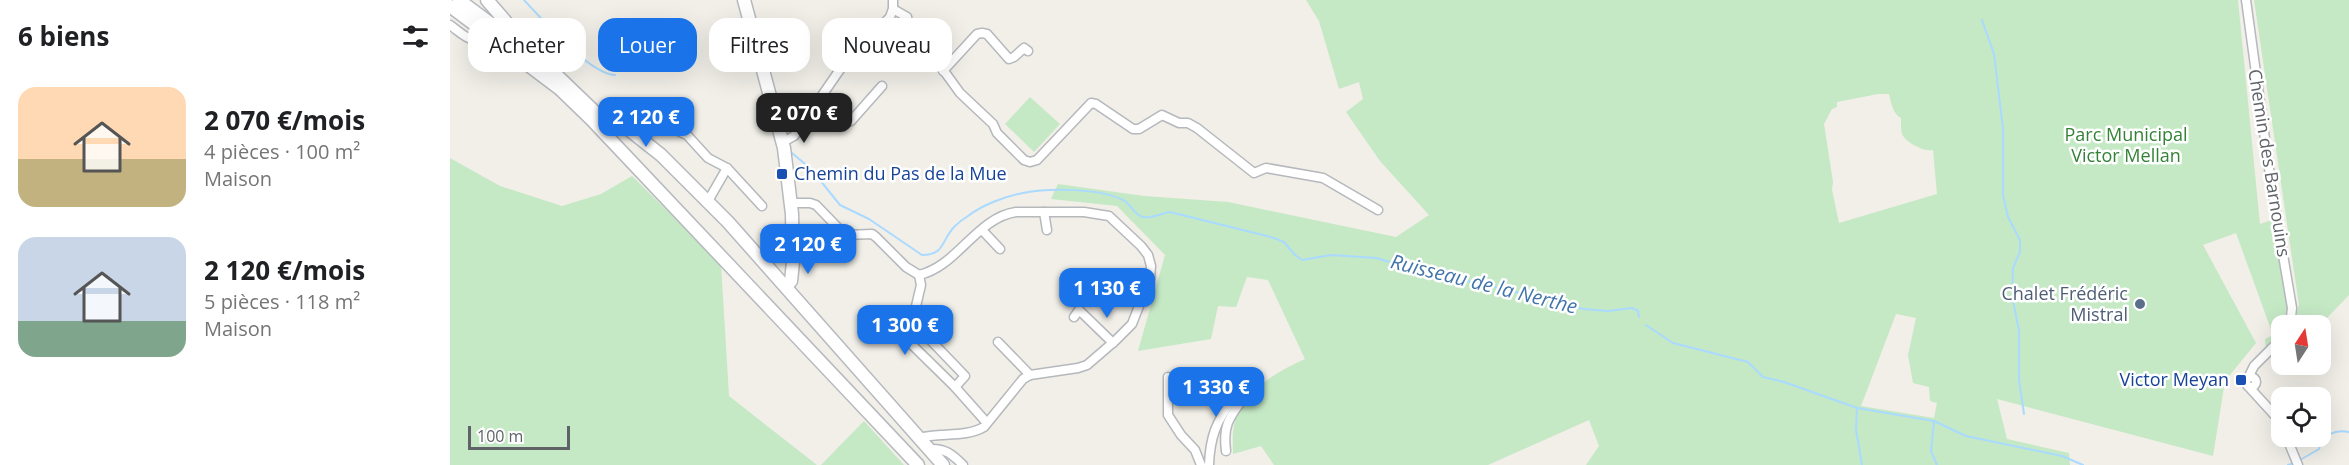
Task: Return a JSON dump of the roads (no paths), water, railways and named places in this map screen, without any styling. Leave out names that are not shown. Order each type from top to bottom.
[{"type":"street","points":[[459,0],[484,18]]},
{"type":"street","points":[[487,0],[492,18]]},
{"type":"street","points":[[744,0],[783,142],[790,203],[793,275],[786,286]]},
{"type":"street","name":"Chemin des Barnouins","points":[[2246,0],[2291,315]]},
{"type":"street","points":[[450,4],[480,18]]},
{"type":"street","points":[[783,142],[794,136],[841,68],[890,17],[893,4],[907,18]]},
{"type":"street","points":[[450,25],[468,37]]},
{"type":"street","points":[[952,61],[977,34],[982,33],[987,34],[1009,59],[1024,48],[1028,51]]},
{"type":"street","points":[[546,72],[918,465]]},
{"type":"street","points":[[547,72],[591,114],[604,116],[667,198]]},
{"type":"street","points":[[549,72],[604,116],[661,155],[708,201],[943,465]]},
{"type":"street","points":[[944,72],[960,93],[993,124],[997,133],[1024,160],[1030,162],[1037,160],[1091,103],[1133,129],[1139,129],[1162,115],[1179,123],[1188,123],[1230,153],[1250,171],[1258,172],[1266,168],[1323,178],[1378,210]]},
{"type":"street","points":[[819,101],[846,123],[851,121],[882,86]]},
{"type":"street","points":[[779,128],[803,121]]},
{"type":"street","points":[[674,129],[687,135],[708,158],[727,168],[762,206]]},
{"type":"street","points":[[708,201],[727,168]]},
{"type":"street","points":[[790,203],[810,202],[816,205],[845,235],[872,234],[906,267],[919,275],[921,285],[913,320],[900,333],[955,387],[987,423]]},
{"type":"street","points":[[919,275],[937,267],[994,219],[1005,214],[1044,212],[1084,212],[1109,216],[1148,255],[1151,266],[1150,278],[1132,324],[1087,365],[1030,375],[1023,380],[987,423],[975,432],[932,434],[919,438]]},
{"type":"street","points":[[1044,212],[1047,230]]},
{"type":"street","points":[[982,230],[1000,249]]},
{"type":"street","points":[[774,273],[789,260],[791,251]]},
{"type":"street","points":[[1074,317],[1079,310],[1113,343]]},
{"type":"street","points":[[913,320],[965,376],[955,387]]},
{"type":"street","points":[[999,342],[1030,375]]},
{"type":"street","points":[[2271,350],[2260,361],[2251,382],[2259,397],[2271,411]]},
{"type":"street","points":[[1168,376],[1167,415],[1195,450],[1202,465]]},
{"type":"street","points":[[1209,465],[1209,448],[1213,431],[1227,408],[1248,386],[1250,388],[1233,410],[1224,433],[1226,451]]},
{"type":"street","points":[[2291,447],[2298,465]]},
{"type":"street","points":[[928,449],[941,448],[963,465]]},
{"type":"waterway","name":"Ruisseau de la Nerthe","points":[[524,0],[554,32],[592,66],[615,75]]},
{"type":"waterway","points":[[1982,20],[1994,54],[2003,129],[2003,195],[2008,217],[2020,240],[2020,252],[2013,268],[2012,295],[2019,331],[2019,380],[2024,414]]},
{"type":"waterway","name":"Ruisseau de la Nerthe","points":[[792,153],[811,169],[840,205],[869,219],[922,255],[935,253],[957,224],[980,208],[994,202],[1016,194],[1034,191],[1088,191],[1123,200],[1143,217],[1153,217],[1170,212],[1271,237],[1284,242],[1302,260],[1331,255],[1376,258],[1413,269],[1439,269],[1456,274],[1467,281],[1583,309],[1608,311],[1632,308],[1638,311],[1639,317]]},
{"type":"waterway","name":"Ruisseau de la Nerthe","points":[[1646,325],[1673,343],[1748,362],[1763,377],[1784,382],[1857,408],[1934,421],[1966,436],[2062,456],[2083,465]]},
{"type":"waterway","points":[[1857,409],[1856,430],[1862,465]]},
{"type":"waterway","points":[[1934,421],[1931,451],[1937,465]]},
{"type":"waterway","name":"Ruisseau de la Nerthe","points":[[2300,460],[2319,449],[2323,440],[2330,434],[2339,431],[2349,432]]},
{"type":"place","name":"Chemin du Pas de la Mue","points":[[782,174]]},
{"type":"place","name":"Chalet Frédéric Mistral","points":[[2140,304]]},
{"type":"place","name":"Victor Meyan","points":[[2241,380]]},
{"type":"park label","name":"Parc Municipal Victor Mellan","points":[[2126,145]]}]
